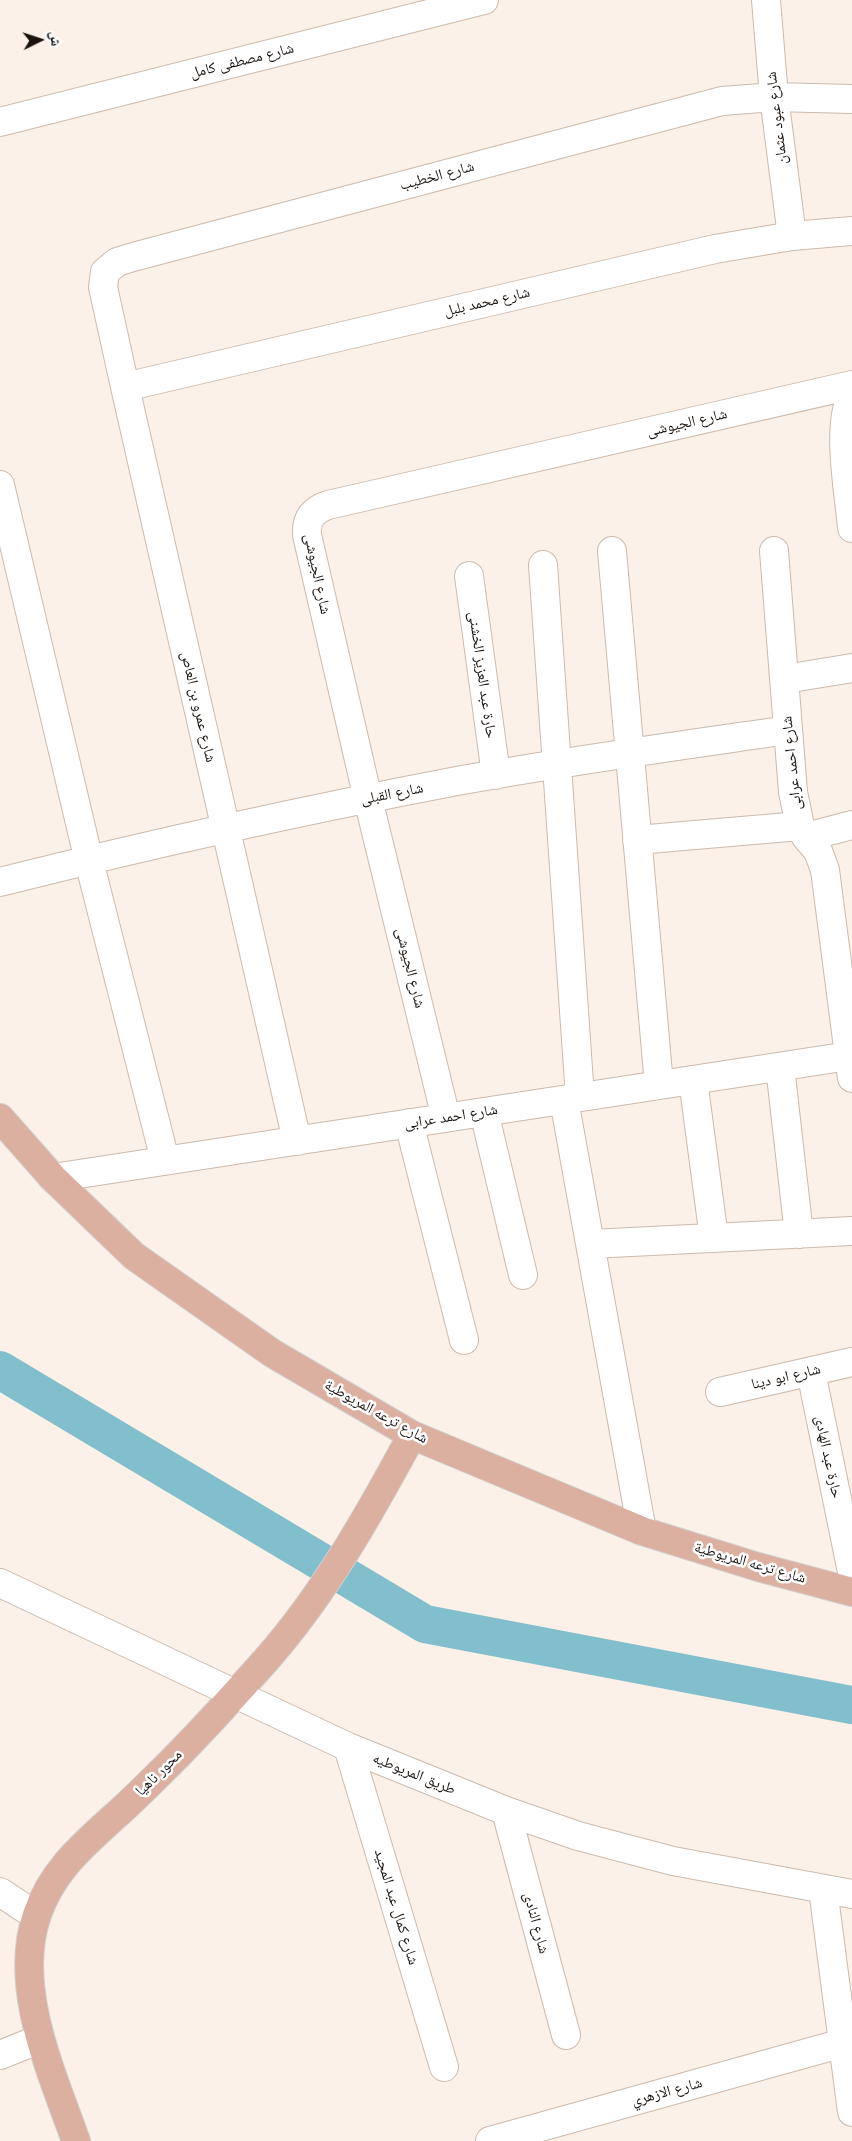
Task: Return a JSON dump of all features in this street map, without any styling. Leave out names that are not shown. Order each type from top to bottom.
[{"type":"main road","name":"شارع ترعه المريوطية","points":[[0,1118],[53,1178],[134,1256],[272,1353],[412,1435],[642,1531],[758,1567],[852,1592]]},
{"type":"main road","name":"محور ناهيا","points":[[76,2141],[40,2039],[28,1962],[36,1916],[48,1887],[70,1857],[182,1751],[268,1657],[328,1578],[394,1469],[412,1435]]},
{"type":"street","name":"شارع مصطفى كامل","points":[[0,122],[484,0]]},
{"type":"street","name":"شارع عبود عثمان","points":[[766,0],[774,97],[792,236]]},
{"type":"street","name":"شارع الخطيب","points":[[106,272],[117,262],[133,257],[722,101],[774,97],[852,99]]},
{"type":"street","name":"شارع محمد بلبل","points":[[125,387],[715,249],[792,236],[852,231]]},
{"type":"street","name":"شارع عمرو بن العاص","points":[[106,272],[104,287],[125,387],[297,1141]]},
{"type":"street","name":"شارع الجيوشى","points":[[446,1118],[368,799],[307,536],[306,527],[313,512],[328,505],[852,385]]},
{"type":"street","points":[[852,395],[846,410],[844,434],[849,462],[852,528]]},
{"type":"street","points":[[0,485],[89,861],[164,1160]]},
{"type":"street","points":[[612,551],[659,1085]]},
{"type":"street","name":"شارع احمد عرابى","points":[[53,1178],[780,1067],[851,1067],[844,952],[825,870],[818,851],[803,831],[793,792],[774,551]]},
{"type":"street","points":[[542,565],[556,765],[572,1099],[591,1244],[642,1531]]},
{"type":"street","name":"حارة عبد العزيز الخشنى","points":[[469,576],[496,775]]},
{"type":"street","points":[[785,679],[852,668]]},
{"type":"street","name":"شارع القبلى","points":[[0,882],[225,828],[368,799],[556,765],[788,730]]},
{"type":"street","points":[[637,840],[803,831],[852,825]]},
{"type":"street","points":[[780,1067],[799,1234]]},
{"type":"street","points":[[694,1080],[714,1238]]},
{"type":"street","points":[[484,1112],[523,1275]]},
{"type":"street","points":[[409,1123],[464,1340]]},
{"type":"street","points":[[591,1244],[852,1231]]},
{"type":"street","name":"شارع ابو دينا","points":[[720,1392],[852,1362]]},
{"type":"street","name":"حارة عبد الهادى","points":[[811,1372],[852,1572]]},
{"type":"street","name":"طريق المريوطيه","points":[[0,1583],[348,1747],[506,1811],[578,1836],[673,1862],[852,1894]]},
{"type":"street","name":"شارع كمال عبد المجيد","points":[[348,1747],[444,2067]]},
{"type":"street","name":"شارع النادى","points":[[506,1811],[566,2035]]},
{"type":"street","points":[[823,1889],[852,2112]]},
{"type":"street","points":[[0,1892],[36,1916]]},
{"type":"street","points":[[0,2055],[40,2039]]},
{"type":"street","name":"شارع الازهري","points":[[490,2141],[843,2043]]},
{"type":"waterway","points":[[0,1370],[425,1624],[852,1705]]}]
